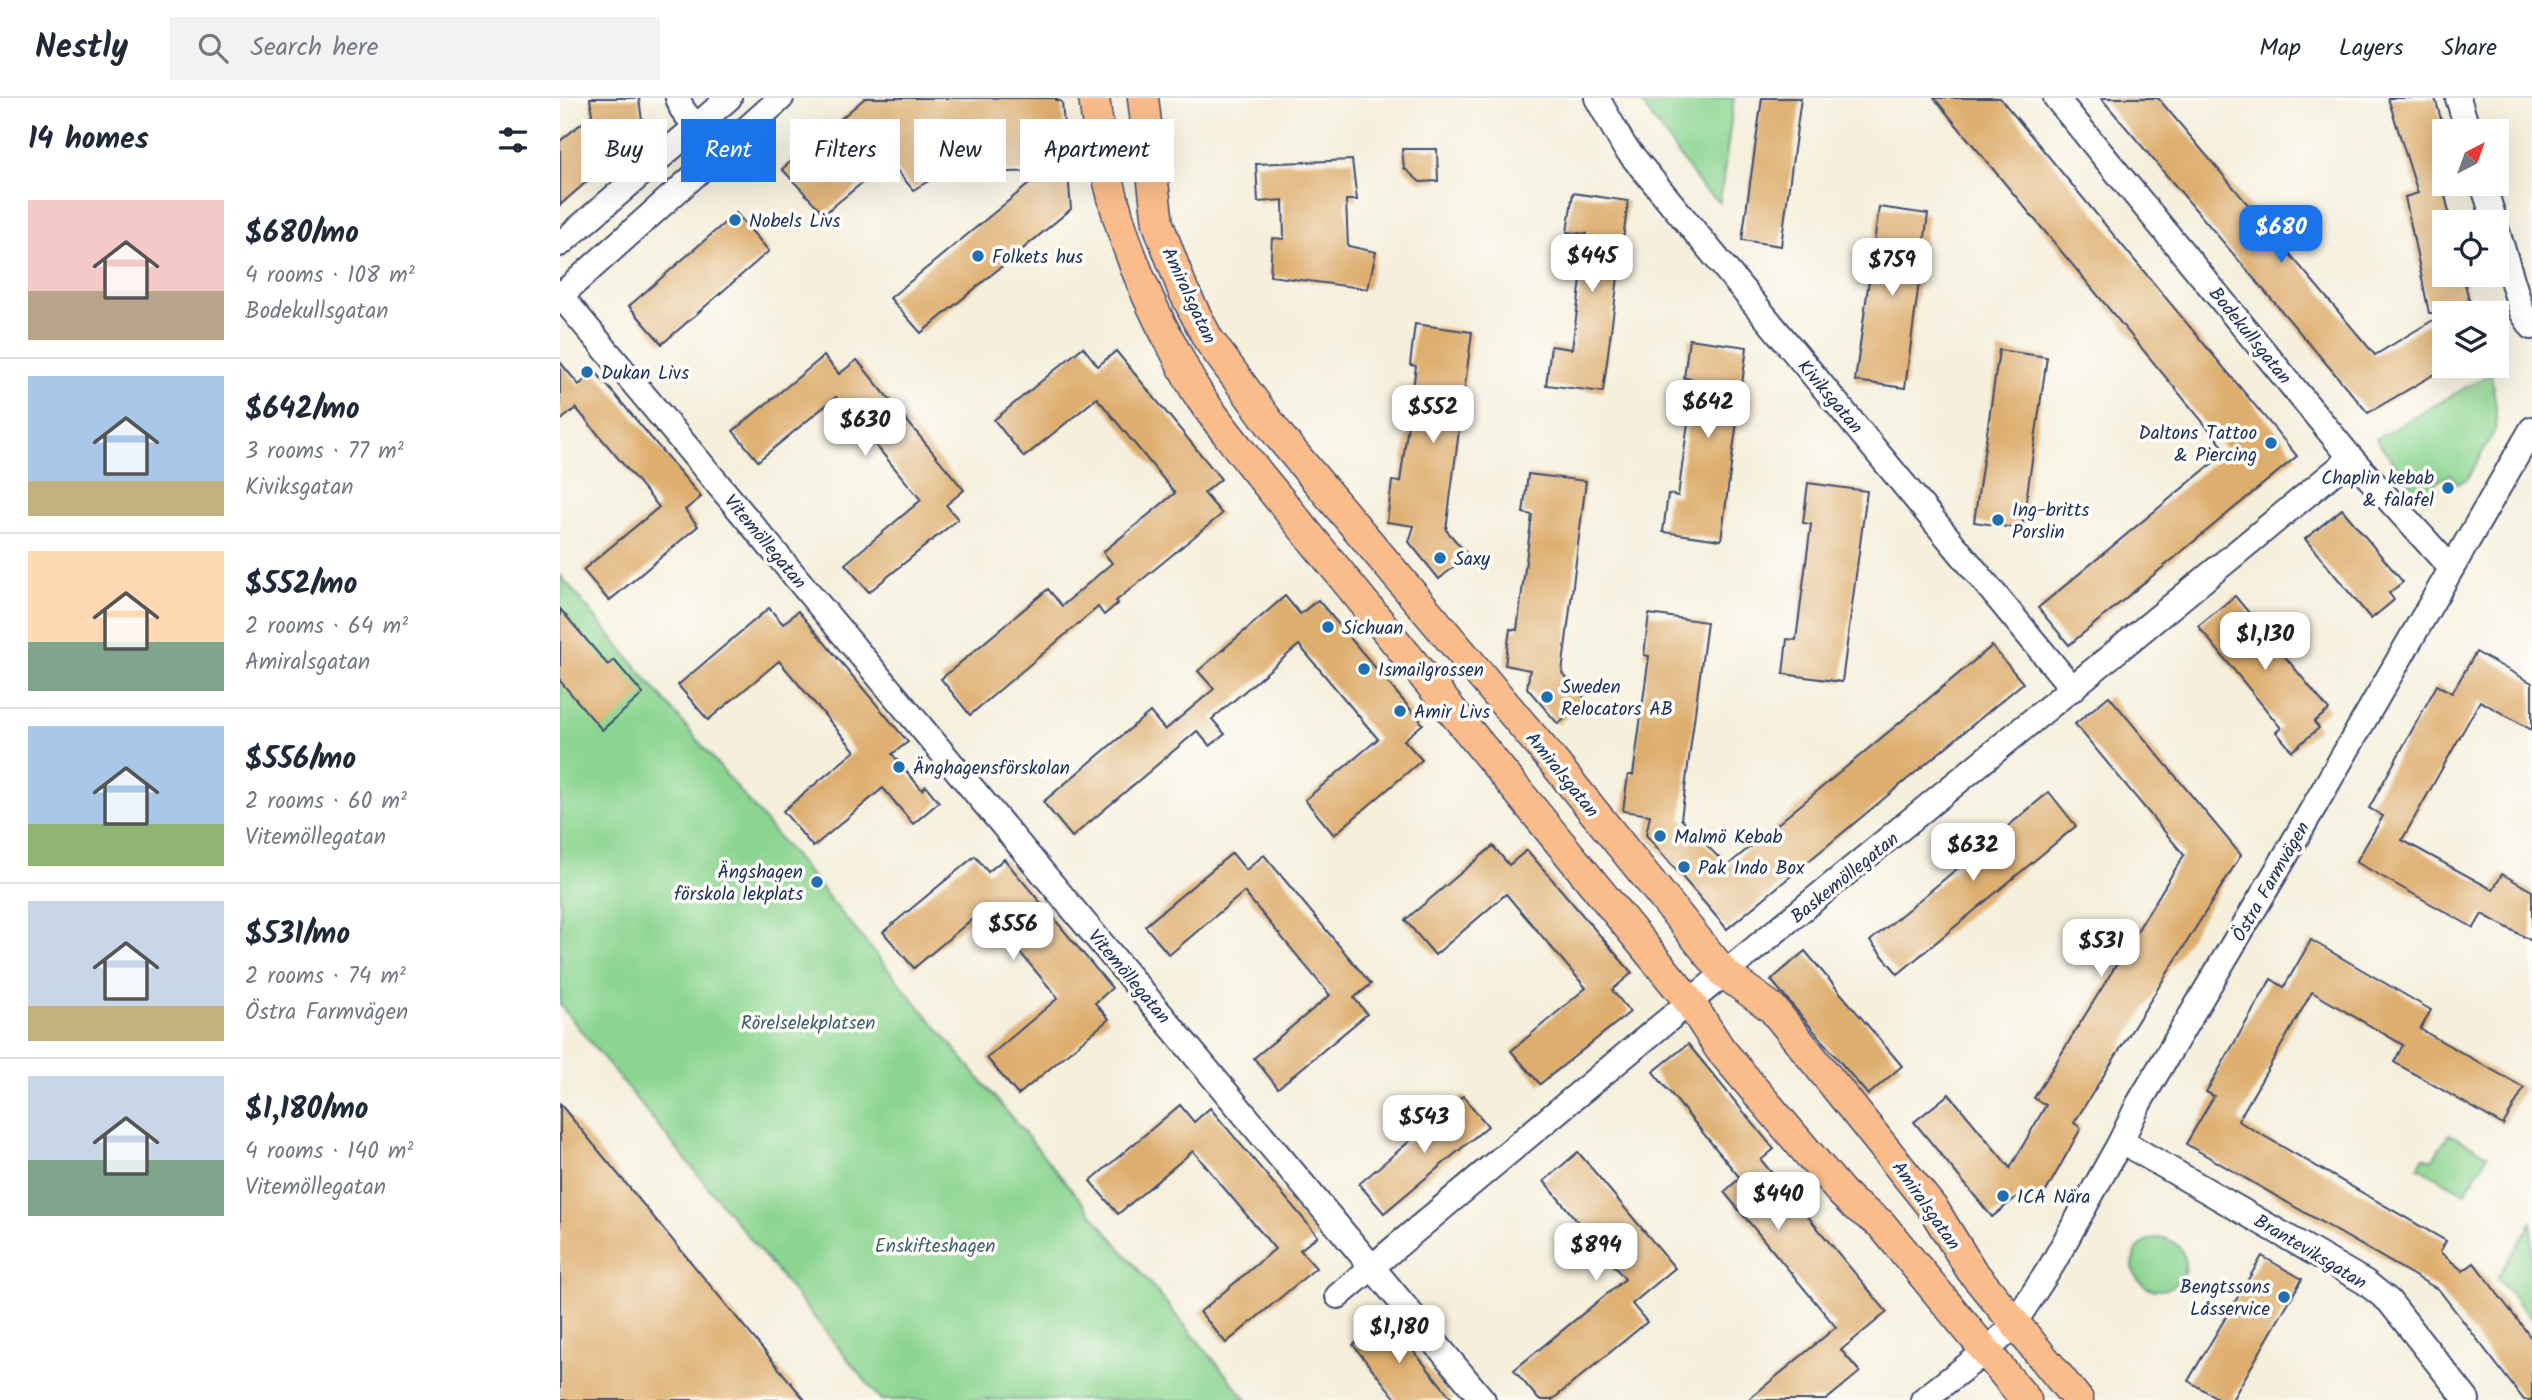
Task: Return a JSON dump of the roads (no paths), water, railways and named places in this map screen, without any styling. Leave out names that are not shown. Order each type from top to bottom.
[{"type":"main road","name":"Amiralsgatan","points":[[1094,98],[1100,145],[1115,213],[1134,268],[1197,393],[1249,462],[1689,1001],[1720,1049],[1831,1181],[1853,1204],[1881,1224],[2002,1335],[2078,1400]]},
{"type":"main road","name":"Amiralsgatan","points":[[1143,98],[1157,224],[1183,290],[1208,339],[1280,437],[1552,760],[1725,974],[1772,1008],[1895,1158],[1934,1210],[1971,1270],[2002,1335],[2026,1400]]},
{"type":"street","points":[[678,98],[689,119]]},
{"type":"street","points":[[704,119],[729,98]]},
{"type":"street","points":[[560,296],[781,98]]},
{"type":"street","name":"Kiviksgatan","points":[[1597,98],[1624,146],[2073,689]]},
{"type":"street","name":"Bodekullsgatan","points":[[2056,98],[2351,458],[2450,567]]},
{"type":"street","points":[[2458,98],[2464,119]]},
{"type":"street","points":[[560,244],[681,139]]},
{"type":"street","points":[[2509,270],[2522,312],[2532,327]]},
{"type":"street","name":"Vitemöllegatan","points":[[560,296],[1483,1400]]},
{"type":"street","name":"Östra Farmvägen","points":[[1923,1400],[2002,1335],[2052,1265],[2121,1141],[2139,1103],[2282,862],[2532,429]]},
{"type":"street","name":"Baskemöllegatan","points":[[1338,1296],[1689,1001],[2073,689],[2351,458]]},
{"type":"street","name":"Branteviksgatan","points":[[2121,1141],[2365,1282],[2389,1301],[2468,1400]]},
{"type":"place","name":"Nobels Livs","points":[[735,220]]},
{"type":"place","name":"Folkets hus","points":[[978,256]]},
{"type":"place","name":"Dukan Livs","points":[[587,372]]},
{"type":"place","name":"Daltons Tattoo & Piercing","points":[[2271,443]]},
{"type":"place","name":"Chaplin kebab & falafel","points":[[2448,488]]},
{"type":"place","name":"Ing-britts Porslin","points":[[1998,520]]},
{"type":"place","name":"Saxy","points":[[1440,558]]},
{"type":"place","name":"Sichuan","points":[[1328,627]]},
{"type":"place","name":"Ismailgrossen","points":[[1364,669]]},
{"type":"place","name":"Sweden Relocators AB","points":[[1547,697]]},
{"type":"place","name":"Amir Livs","points":[[1400,711]]},
{"type":"place","name":"Änghagensförskolan","points":[[899,767]]},
{"type":"place","name":"Malmö Kebab","points":[[1660,836]]},
{"type":"place","name":"Pak Indo Box","points":[[1684,867]]},
{"type":"place","name":"Ängshagen förskola lekplats","points":[[817,882]]},
{"type":"place","name":"ICA Nära","points":[[2003,1196]]},
{"type":"place","name":"Bengtssons Låsservice","points":[[2284,1297]]},
{"type":"park label","name":"Rörelselekplatsen","points":[[808,1022]]},
{"type":"park label","name":"Enskifteshagen","points":[[935,1245]]}]
